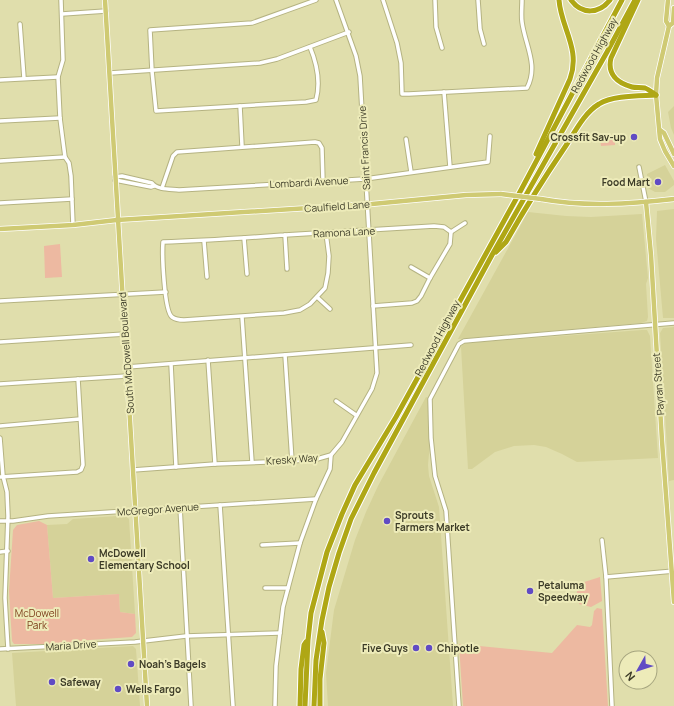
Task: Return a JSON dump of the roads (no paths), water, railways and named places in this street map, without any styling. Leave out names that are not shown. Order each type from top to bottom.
[{"type":"highway","points":[[521,190],[572,70],[574,59],[573,50],[561,12],[559,0]]},
{"type":"highway","points":[[572,0],[579,8],[592,11],[601,9],[610,0]]},
{"type":"highway","name":"Redwood Highway","points":[[305,706],[308,640],[313,606],[325,559],[350,496],[355,485],[396,417],[521,190],[622,0]]},
{"type":"highway","name":"Redwood Highway","points":[[314,706],[316,660],[321,625],[338,553],[351,518],[492,255],[635,0]]},
{"type":"highway","points":[[638,0],[611,58],[610,72],[617,80],[624,84],[632,87],[645,88],[656,95]]},
{"type":"highway","points":[[492,255],[506,242],[542,182],[584,117],[593,108],[602,102],[612,99],[656,95]]},
{"type":"highway","points":[[320,706],[320,679],[324,643],[321,625]]},
{"type":"highway","points":[[300,706],[303,653],[304,645],[308,640]]},
{"type":"main road","name":"South McDowell Boulevard","points":[[105,0],[147,706]]},
{"type":"main road","points":[[668,0],[666,21],[669,26]]},
{"type":"main road","points":[[674,8],[672,23],[669,26],[657,78],[656,95],[660,138],[665,151],[674,166]]},
{"type":"main road","points":[[660,130],[664,133],[674,154]]},
{"type":"main road","name":"Caulfield Lane","points":[[0,229],[73,225],[117,220],[366,205],[466,195],[501,194],[588,205],[674,199]]},
{"type":"main road","name":"Payran Street","points":[[646,202],[651,255],[662,441],[673,571],[674,602]]},
{"type":"street","points":[[61,0],[63,60],[58,77],[60,118],[65,157],[69,163],[71,176],[73,225]]},
{"type":"street","points":[[310,47],[315,60],[318,76],[318,92],[316,100],[306,102],[156,111],[150,30],[252,23],[316,0]]},
{"type":"street","name":"Saint Francis Drive","points":[[336,0],[349,32],[359,66],[366,205],[376,348]]},
{"type":"street","points":[[383,0],[398,43],[401,64],[402,94],[527,88],[532,80],[532,64],[522,21],[522,0]]},
{"type":"street","points":[[435,0],[436,27],[442,48]]},
{"type":"street","points":[[478,0],[480,29],[484,44]]},
{"type":"street","points":[[62,14],[106,11]]},
{"type":"street","points":[[20,24],[24,78]]},
{"type":"street","points":[[110,73],[260,63],[277,59],[349,32]]},
{"type":"street","points":[[0,80],[58,77]]},
{"type":"street","points":[[444,92],[450,167]]},
{"type":"street","points":[[240,106],[242,146]]},
{"type":"street","points":[[0,121],[60,118]]},
{"type":"street","name":"Lombardi Avenue","points":[[115,178],[122,176],[152,183],[154,186],[162,188],[179,190],[365,179],[488,162],[490,136]]},
{"type":"street","points":[[406,139],[411,172]]},
{"type":"street","points":[[162,188],[173,156],[178,152],[242,146],[315,142],[320,143],[322,148],[323,182]]},
{"type":"street","points":[[0,161],[65,157]]},
{"type":"street","name":"Payran Street","points":[[639,167],[646,202]]},
{"type":"street","points":[[0,203],[72,199]]},
{"type":"street","points":[[373,306],[412,303],[416,301],[421,296],[450,244],[451,232],[465,223]]},
{"type":"street","name":"Ramona Lane","points":[[166,292],[163,264],[163,242],[204,241],[434,226],[444,227],[451,232]]},
{"type":"street","points":[[0,301],[166,292],[168,311],[171,317],[178,320],[284,314],[300,310],[310,304],[325,288],[329,256],[326,233]]},
{"type":"street","points":[[285,235],[287,269]]},
{"type":"street","points":[[244,238],[247,274]]},
{"type":"street","points":[[204,241],[207,277]]},
{"type":"street","points":[[411,267],[430,278]]},
{"type":"street","points":[[317,297],[330,309]]},
{"type":"street","points":[[242,317],[246,357],[252,462]]},
{"type":"street","points":[[459,706],[446,511],[435,476],[431,438],[430,399],[461,342],[674,323]]},
{"type":"street","points":[[0,342],[125,334]]},
{"type":"street","points":[[127,367],[411,345]]},
{"type":"street","name":"Kresky Way","points":[[133,470],[215,464],[292,461],[317,459],[330,455],[342,442],[372,389],[377,374],[376,348]]},
{"type":"street","points":[[285,355],[292,461]]},
{"type":"street","points":[[208,360],[215,464]]},
{"type":"street","points":[[171,364],[176,467]]},
{"type":"street","points":[[0,384],[127,376]]},
{"type":"street","points":[[1,476],[77,472],[81,470],[83,465],[78,380]]},
{"type":"street","points":[[336,401],[356,415]]},
{"type":"street","points":[[0,426],[80,419]]},
{"type":"street","points":[[0,438],[1,476],[6,492],[8,521],[5,598],[8,648]]},
{"type":"street","points":[[275,706],[276,666],[288,588],[300,543],[316,499],[330,468],[330,455]]},
{"type":"street","name":"McGregor Avenue","points":[[0,521],[48,516],[316,499]]},
{"type":"street","points":[[220,505],[233,706]]},
{"type":"street","points":[[180,508],[191,706]]},
{"type":"street","points":[[602,540],[606,577],[612,706]]},
{"type":"street","points":[[262,545],[300,543]]},
{"type":"street","points":[[0,552],[8,551]]},
{"type":"street","points":[[606,577],[673,571]]},
{"type":"street","points":[[265,588],[288,588]]},
{"type":"street","name":"Maria Drive","points":[[0,649],[143,641],[186,636],[280,633]]},
{"type":"place","name":"Crossfit Sav-up","points":[[634,137]]},
{"type":"place","name":"Food Mart","points":[[658,182]]},
{"type":"place","name":"Sprouts Farmers Market","points":[[387,521]]},
{"type":"place","name":"McDowell Elementary School","points":[[91,559]]},
{"type":"place","name":"Petaluma Speedway","points":[[530,591]]},
{"type":"place","name":"Five Guys","points":[[416,648]]},
{"type":"place","name":"Chipotle","points":[[429,648]]},
{"type":"place","name":"Noah's Bagels","points":[[131,664]]},
{"type":"place","name":"Safeway","points":[[52,682]]},
{"type":"place","name":"Wells Fargo","points":[[118,689]]},
{"type":"park label","name":"McDowell Park","points":[[37,618]]}]
